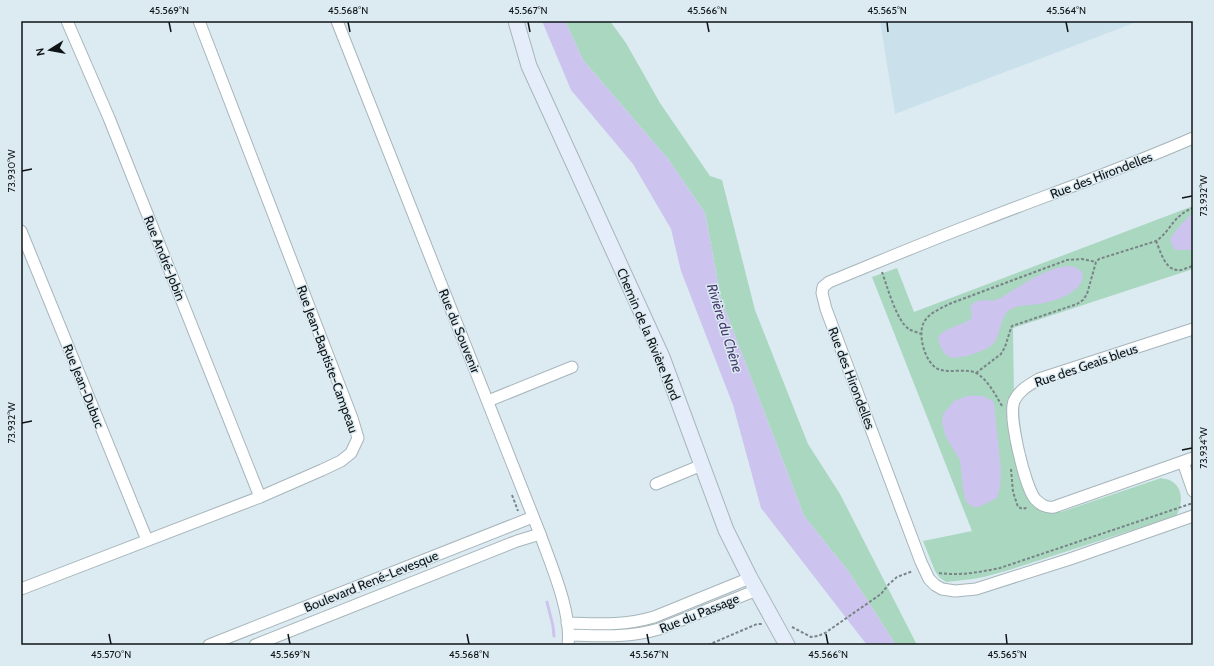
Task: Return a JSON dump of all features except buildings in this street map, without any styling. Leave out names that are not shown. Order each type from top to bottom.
[{"type":"street","name":"Rue André-Jobin","points":[[67,21],[109,118],[260,497]]},
{"type":"street","name":"Rue Jean-Baptiste-Campeau","points":[[22,586],[260,497],[341,461],[351,453],[358,438],[352,418],[199,21]]},
{"type":"street","name":"Rue du Souvenir","points":[[337,21],[540,534],[561,592],[568,623],[569,640]]},
{"type":"street","name":"Chemin de la Rivière Nord","points":[[516,21],[529,66],[662,357],[726,530],[753,584],[787,645]]},
{"type":"street","name":"Rue des Hirondelles","points":[[1193,138],[1162,152],[977,222],[829,282],[823,287],[822,294],[826,309],[925,572],[935,585],[942,589],[976,589],[1070,559],[1193,516]]},
{"type":"street","name":"Rue Jean-Dubuc","points":[[21,231],[147,540]]},
{"type":"street","name":"Rue des Geais bleus","points":[[1035,498],[1031,492],[1018,451],[1013,426],[1012,411],[1014,401],[1021,391],[1029,384],[1039,379],[1193,329]]},
{"type":"street","points":[[488,401],[572,367]]},
{"type":"street","points":[[1035,498],[1048,508],[1054,507],[1188,460],[1193,491]]},
{"type":"street","points":[[656,484],[702,465]]},
{"type":"street","name":"Boulevard René-Levesque","points":[[209,645],[533,517]]},
{"type":"street","name":"Boulevard René-Levesque","points":[[255,645],[517,541],[540,534]]},
{"type":"street","name":"Rue du Passage","points":[[568,623],[615,624],[639,621],[753,584]]},
{"type":"street","name":"Rue du Passage","points":[[569,640],[621,636],[644,633],[659,629],[753,584]]},
{"type":"path","points":[[976,373],[1002,354],[1006,347],[1012,326],[1077,304],[1083,300],[1087,294],[1096,262],[1099,259],[1156,241],[1162,236],[1174,220],[1193,208]]},
{"type":"path","points":[[1156,241],[1167,265],[1172,269],[1181,270],[1193,266]]},
{"type":"path","points":[[1004,411],[991,386],[976,373],[938,369],[931,363],[922,345],[921,334],[923,324],[935,311],[949,304],[1067,260],[1082,259],[1096,262]]},
{"type":"path","points":[[878,262],[903,324],[909,329],[921,334]]},
{"type":"path","points":[[1011,469],[1013,492],[1018,506],[1023,509],[1028,507],[1035,498]]},
{"type":"path","points":[[786,628],[796,628],[811,637],[818,636],[825,633],[880,594],[897,577],[914,571],[948,574],[973,574],[1000,568],[1193,503]]},
{"type":"path","points":[[708,645],[757,624],[765,624]]},
{"type":"shaded area","points":[[880,21],[1139,21],[895,114]]},
{"type":"green space","points":[[565,21],[610,21],[626,43],[660,103],[710,176],[722,180],[755,310],[808,444],[840,494],[917,645],[896,645],[849,572],[804,516],[721,299],[705,213],[668,159],[583,60]]},
{"type":"green space","points":[[1193,206],[1193,269],[1013,328],[1014,401],[1029,497],[1048,512],[1061,512],[1161,478],[1172,481],[1179,489],[1181,503],[1176,516],[984,577],[946,582],[940,578],[935,571],[923,541],[972,531],[872,277],[897,268],[914,312]]},
{"type":"water","name":"Rivière du Chêne","points":[[542,21],[565,21],[583,60],[668,159],[705,213],[721,299],[804,516],[849,572],[896,645],[867,645],[761,508],[733,405],[681,271],[671,229],[633,164],[571,90]]},
{"type":"water","points":[[1191,214],[1193,214],[1193,250],[1175,250],[1170,239]]},
{"type":"water","points":[[1065,266],[1075,267],[1082,272],[1081,283],[1072,292],[1053,301],[1011,309],[1004,316],[996,340],[990,347],[973,354],[954,358],[943,352],[938,337],[945,331],[971,319],[972,313],[970,306],[974,303],[996,300],[1039,275]]},
{"type":"water","points":[[967,396],[985,397],[994,403],[1001,471],[1000,486],[997,498],[979,507],[973,507],[966,502],[960,460],[946,437],[942,423],[943,414],[954,401]]},
{"type":"waterway","points":[[547,602],[554,636]]}]
